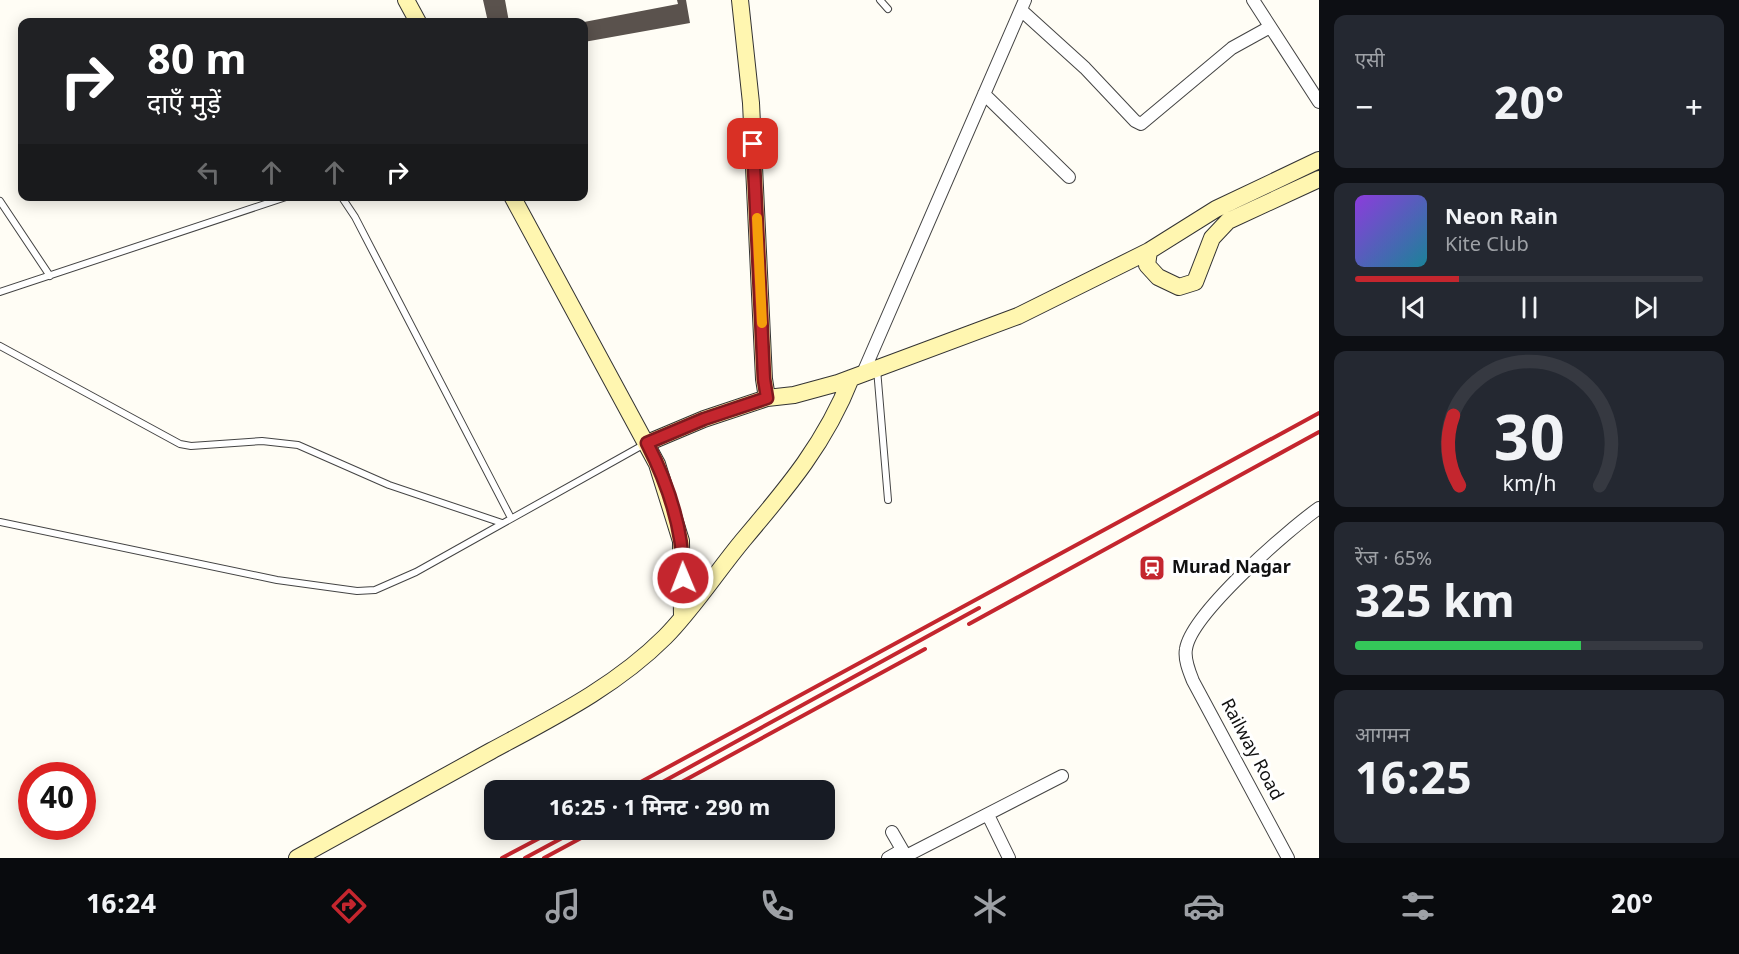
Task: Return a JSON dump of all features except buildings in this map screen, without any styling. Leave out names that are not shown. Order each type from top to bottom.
[{"type":"street","points":[[406,0],[416,18]]},
{"type":"street","points":[[740,0],[751,103],[764,379],[767,398]]},
{"type":"street","points":[[1253,0],[1319,102]]},
{"type":"street","points":[[297,858],[580,703],[629,668],[665,638],[709,581],[804,468],[836,412],[864,373],[1023,5],[1135,121],[1141,124],[1232,48],[1270,27]]},
{"type":"street","points":[[984,94],[1069,177]]},
{"type":"street","points":[[647,443],[695,422],[767,398],[794,395],[864,373],[1018,316],[1149,251],[1216,209],[1319,160]]},
{"type":"street","points":[[1149,251],[1147,265],[1158,277],[1179,287],[1195,282],[1212,238],[1228,221],[1319,179]]},
{"type":"street","points":[[515,201],[657,464],[681,541],[682,618]]},
{"type":"street","name":"Railway Road","points":[[1288,858],[1193,681],[1185,650],[1193,633],[1233,584],[1319,508]]},
{"type":"street","points":[[888,858],[905,855],[1062,776]]},
{"type":"street","points":[[988,815],[1009,858]]},
{"type":"street","points":[[892,832],[905,855]]},
{"type":"lane","points":[[880,0],[888,9]]},
{"type":"lane","points":[[0,201],[50,276]]},
{"type":"lane","points":[[0,292],[274,201]]},
{"type":"lane","points":[[344,201],[355,217],[511,518]]},
{"type":"lane","points":[[0,346],[180,444],[191,446],[262,441],[298,445],[389,485],[502,523]]},
{"type":"lane","points":[[864,373],[888,500]]},
{"type":"lane","points":[[0,522],[277,580],[357,591],[375,590],[393,584],[647,443]]},
{"type":"railway","points":[[644,780],[1319,413]]},
{"type":"railway","points":[[969,624],[1319,432]]},
{"type":"railway","points":[[666,780],[979,608]]},
{"type":"railway","points":[[685,780],[925,649]]},
{"type":"railway","points":[[502,858],[536,840]]},
{"type":"railway","points":[[525,858],[558,840]]},
{"type":"railway","points":[[544,858],[577,840]]},
{"type":"slow traffic","points":[[757,218],[762,323]]},
{"type":"place","name":"Murad Nagar","points":[[1152,568]]},
{"type":"route","points":[[683,578],[684,559],[676,519],[657,464],[647,443],[687,425],[767,398],[764,379],[753,144]]}]
